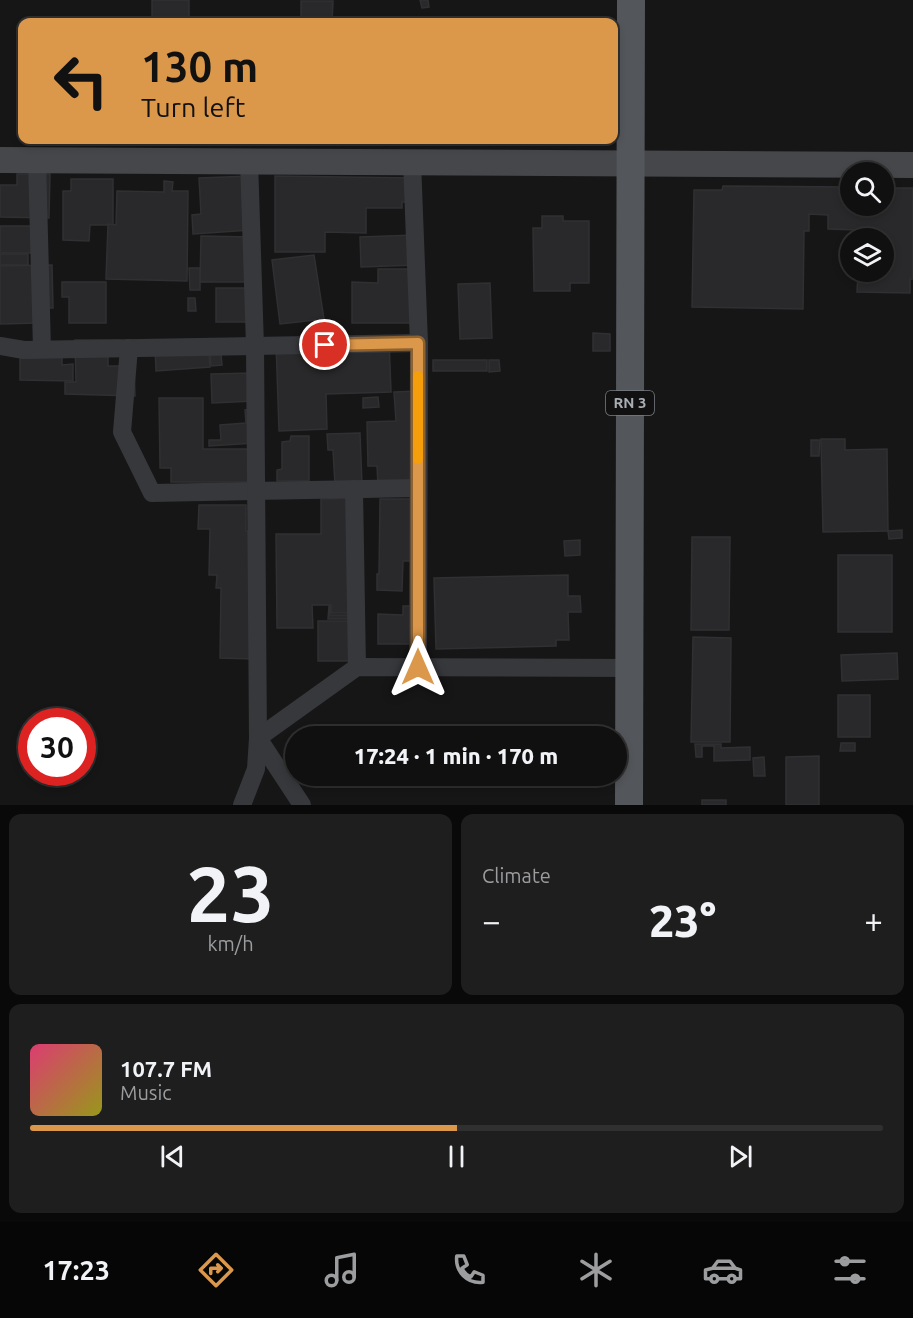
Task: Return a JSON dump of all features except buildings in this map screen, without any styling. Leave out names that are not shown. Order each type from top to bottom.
[{"type":"main road","name":"RN 3","points":[[629,805],[631,0]]},
{"type":"street","points":[[0,160],[913,165]]},
{"type":"street","points":[[37,160],[42,350]]},
{"type":"street","points":[[242,805],[256,769],[258,738],[255,346],[249,160]]},
{"type":"street","points":[[412,161],[418,343],[418,667]]},
{"type":"street","points":[[0,346],[42,350],[418,343]]},
{"type":"street","points":[[129,348],[122,432],[152,493],[418,488]]},
{"type":"street","points":[[354,489],[357,667]]},
{"type":"street","points":[[258,738],[357,667],[629,668]]},
{"type":"street","points":[[258,738],[302,805]]},
{"type":"slow traffic","points":[[418,376],[418,459]]},
{"type":"route","points":[[325,345],[418,343],[418,667]]}]
